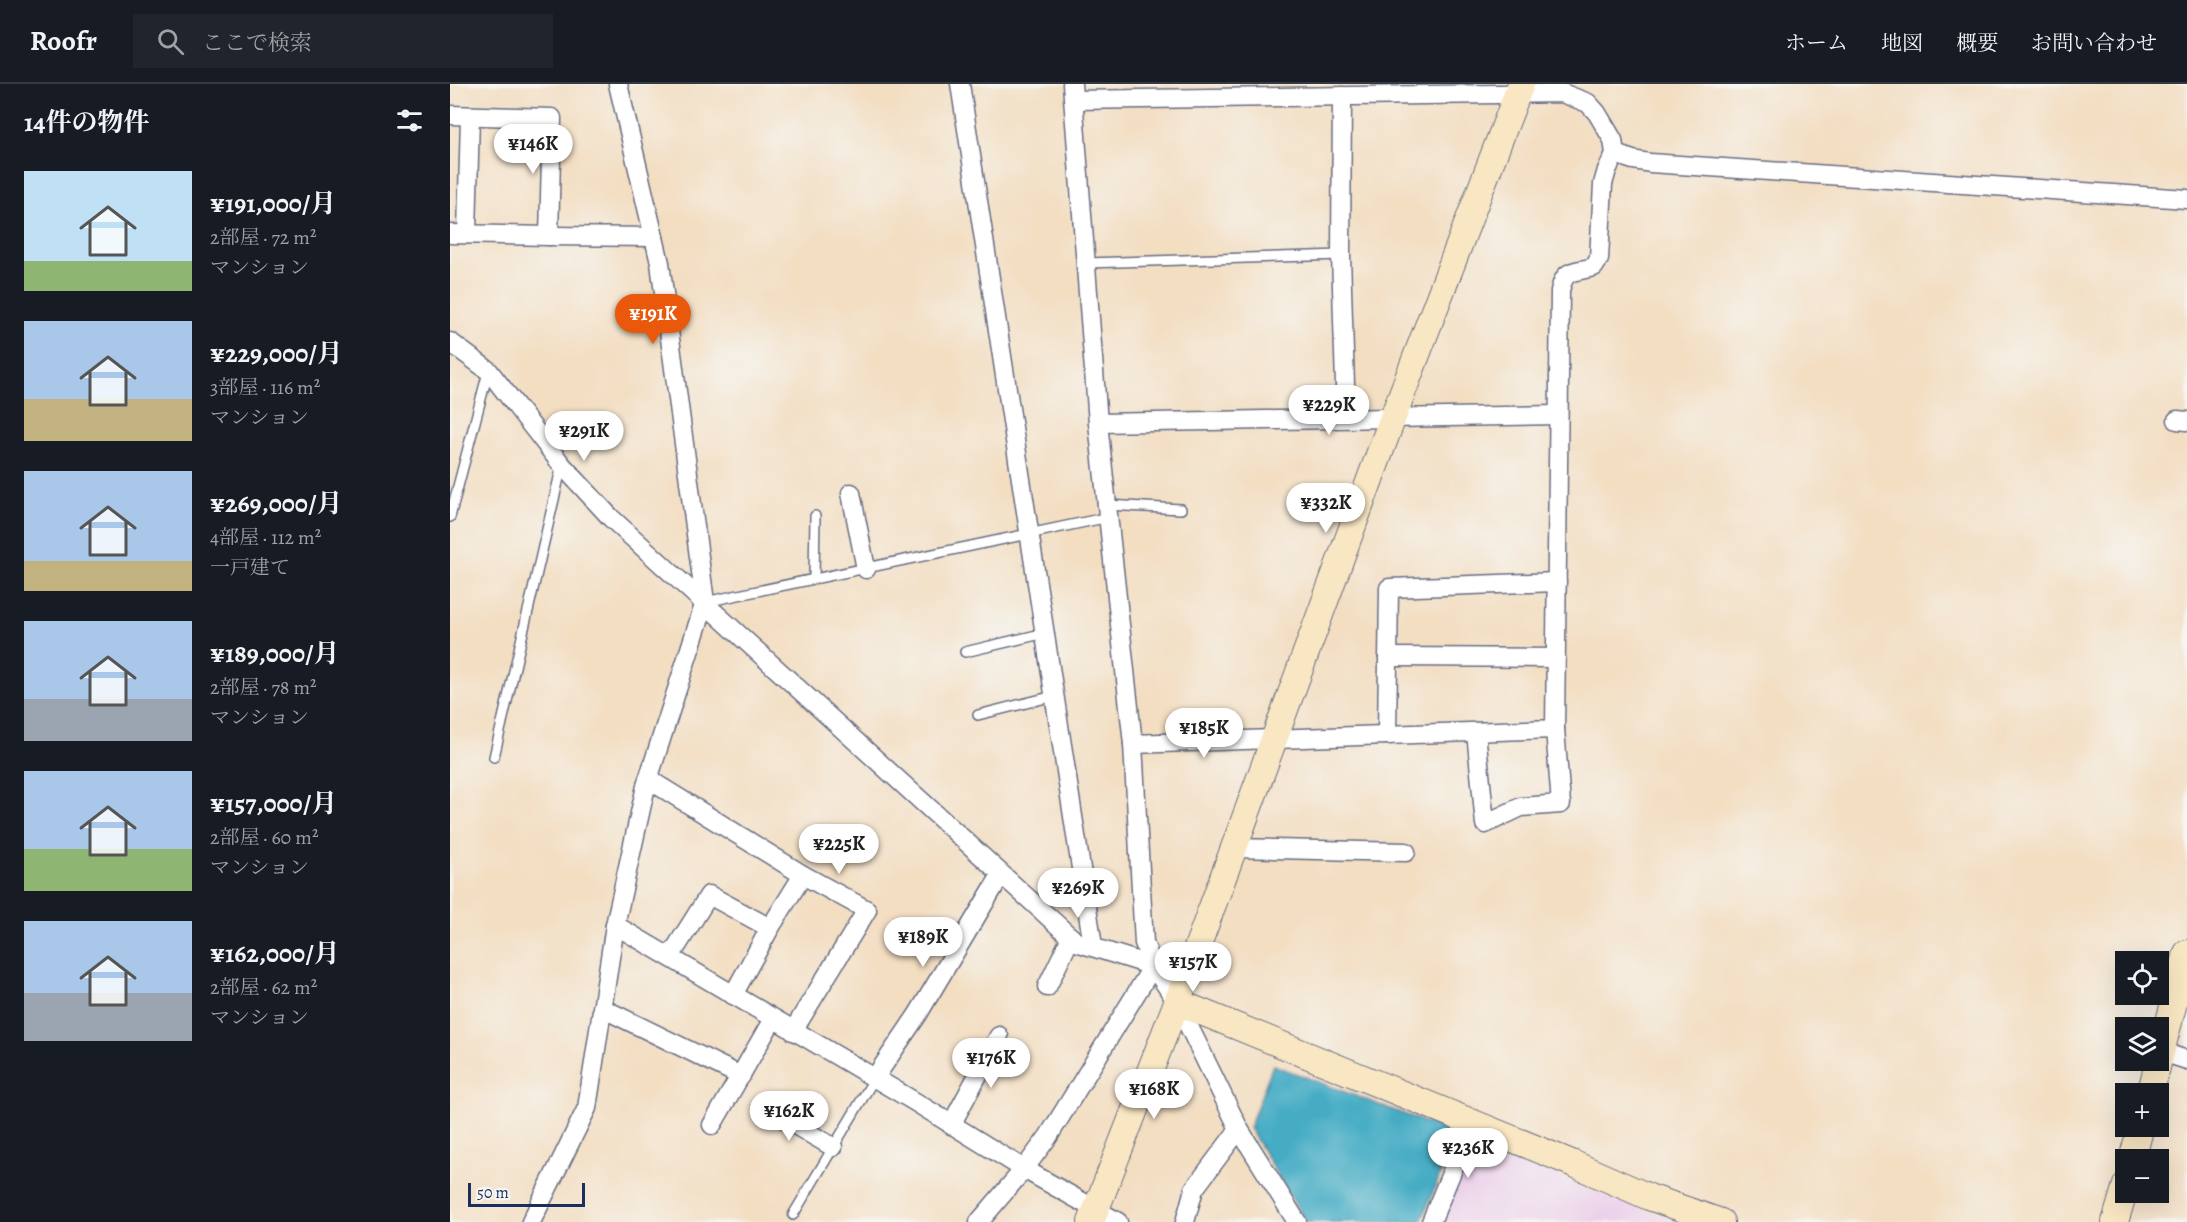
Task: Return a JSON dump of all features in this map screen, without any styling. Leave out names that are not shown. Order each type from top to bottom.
[{"type":"street","points":[[531,1222],[587,1108],[615,925],[648,779],[705,602],[662,274],[618,84]]},
{"type":"street","points":[[960,84],[1093,946]]},
{"type":"street","points":[[1093,1215],[1177,1002],[1393,417],[1519,89]]},
{"type":"street","points":[[1297,1222],[1239,1129],[1177,1002],[1153,966],[1144,943],[1133,744],[1098,423],[1073,92],[1251,91],[1342,96],[1519,89],[1562,93],[1588,103],[1597,113],[1612,140],[1615,154],[1603,184],[1599,259],[1594,267],[1569,271],[1562,279],[1560,291],[1556,729],[1561,804],[1521,807],[1485,824],[1476,732]]},
{"type":"street","points":[[1342,96],[1341,255],[1346,418]]},
{"type":"street","points":[[450,115],[552,118],[549,236]]},
{"type":"street","points":[[470,116],[458,234],[654,237]]},
{"type":"street","points":[[1615,154],[1650,163],[2187,199]]},
{"type":"street","points":[[450,342],[489,370],[561,465],[611,518],[1076,942],[1153,966]]},
{"type":"street","points":[[1098,423],[1558,415]]},
{"type":"street","points":[[850,493],[866,569]]},
{"type":"street","points":[[1387,735],[1389,588],[1557,582]]},
{"type":"street","points":[[1388,657],[1556,658]]},
{"type":"street","points":[[1133,744],[1556,729]]},
{"type":"street","points":[[648,779],[803,875],[867,910],[793,1031]]},
{"type":"street","points":[[1233,848],[1406,852]]},
{"type":"street","points":[[734,995],[770,928],[803,875]]},
{"type":"street","points":[[874,1079],[918,1014],[1001,875]]},
{"type":"street","points":[[670,957],[709,895],[770,928]]},
{"type":"street","points":[[615,925],[1024,1169],[1093,1215],[1118,1222]]},
{"type":"street","points":[[1047,987],[1071,937]]},
{"type":"street","points":[[2169,1024],[2187,953]]},
{"type":"street","points":[[979,1222],[1048,1137],[1153,966]]},
{"type":"street","points":[[1177,1002],[1649,1197],[1721,1222]]},
{"type":"street","points":[[602,1008],[741,1076]]},
{"type":"street","points":[[712,1125],[773,1019]]},
{"type":"street","points":[[951,1125],[999,1036]]},
{"type":"street","points":[[2169,1054],[2187,1060]]},
{"type":"street","points":[[762,1106],[834,1147]]},
{"type":"street","points":[[1431,1222],[1472,1123]]},
{"type":"street","points":[[1185,1222],[1194,1189],[1239,1129]]},
{"type":"street","points":[[2115,1222],[2121,1203]]},
{"type":"lane","points":[[1086,263],[1341,255]]},
{"type":"lane","points":[[450,518],[489,370]]},
{"type":"lane","points":[[494,758],[561,465]]},
{"type":"lane","points":[[705,602],[1029,534],[1108,511],[1181,509]]},
{"type":"lane","points":[[814,579],[815,516]]},
{"type":"lane","points":[[964,652],[1045,633]]},
{"type":"lane","points":[[978,714],[1054,696]]},
{"type":"lane","points":[[793,1215],[874,1079]]},
{"type":"shaded area","points":[[1479,1143],[1680,1222],[1442,1222],[1471,1148]]},
{"type":"water","points":[[1273,1065],[1457,1134],[1421,1222],[1306,1222],[1249,1128]]}]
